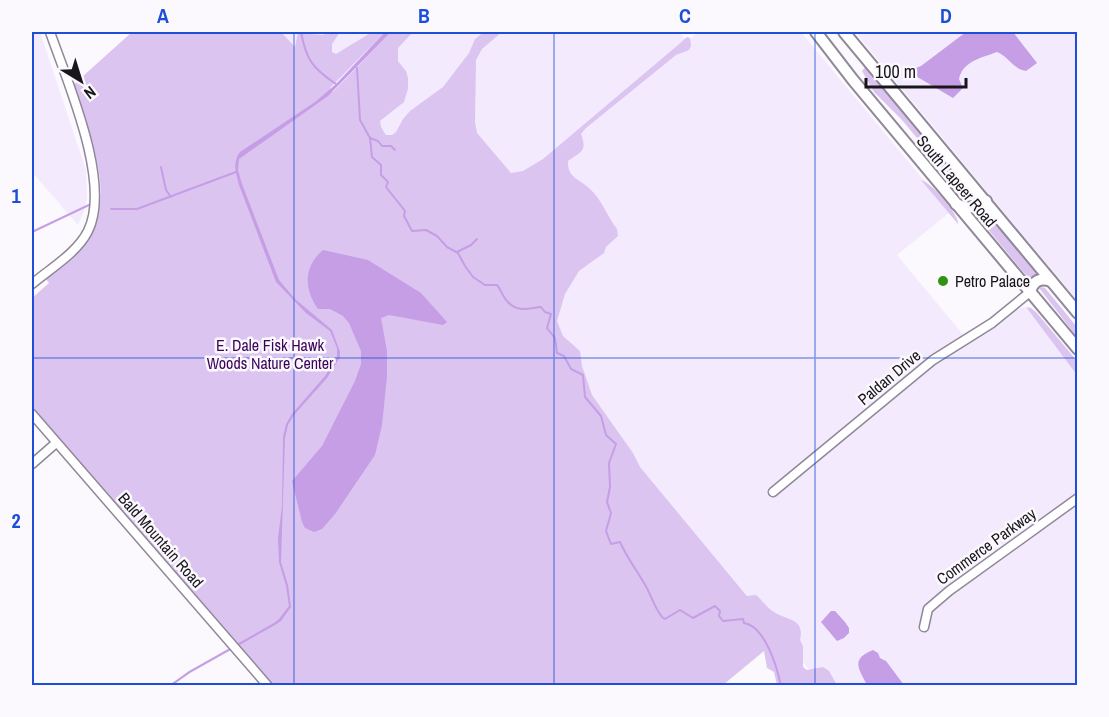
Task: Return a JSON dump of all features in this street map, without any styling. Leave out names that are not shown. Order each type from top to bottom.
[{"type":"main road","name":"South Lapeer Road","points":[[816,32],[853,80],[1077,349]]},
{"type":"main road","name":"South Lapeer Road","points":[[844,32],[1077,313]]},
{"type":"main road","points":[[956,203],[962,207],[973,208],[986,201]]},
{"type":"main road","points":[[1030,292],[1037,281],[1041,279],[1051,281]]},
{"type":"street","points":[[32,284],[80,243],[94,217],[96,202],[96,187],[90,154],[50,32]]},
{"type":"street","name":"Paldan Drive","points":[[773,492],[933,360],[992,324],[1030,292]]},
{"type":"street","name":"Bald Mountain Road","points":[[32,414],[268,686]]},
{"type":"street","points":[[32,464],[57,443]]},
{"type":"street","name":"Commerce Parkway","points":[[924,627],[928,609],[949,591],[1077,498]]},
{"type":"shaded area","points":[[32,32],[40,32],[86,170],[87,198],[78,225],[32,172]]},
{"type":"shaded area","points":[[281,32],[679,32],[687,41],[699,32],[801,32],[950,212],[897,255],[969,342],[1024,307],[1037,313],[1077,362],[1077,685],[822,685],[642,470],[368,132]]},
{"type":"shaded area","points":[[385,32],[391,32],[328,96],[239,159],[238,170],[242,184],[279,280],[295,299],[332,330],[340,357],[327,378],[294,415],[288,425],[285,438],[281,562],[288,585],[291,607],[281,621],[275,625],[168,686],[189,671],[274,623],[289,606],[279,562],[278,538],[282,506],[283,437],[286,424],[292,414],[325,376],[337,357],[337,348],[330,331],[306,313],[276,282],[239,185],[235,168],[236,160],[240,152],[315,102],[336,84]]},
{"type":"shaded area","points":[[855,32],[1077,32],[1077,300],[1040,256]]},
{"type":"shaded area","points":[[966,32],[1013,32],[1037,63],[1026,71],[1018,68],[997,52],[979,58],[964,68],[959,79],[963,88],[953,98],[914,75],[913,69],[921,66]]},
{"type":"shaded area","points":[[323,250],[368,260],[421,293],[447,322],[443,325],[389,315],[381,318],[387,351],[387,376],[382,425],[375,455],[335,514],[322,529],[314,532],[305,528],[302,522],[292,481],[322,446],[355,381],[361,364],[361,351],[349,323],[343,316],[330,309],[318,309],[310,294],[309,271],[316,257]]},
{"type":"shaded area","points":[[831,611],[835,611],[849,628],[849,633],[837,641],[821,622]]},
{"type":"shaded area","points":[[873,650],[886,661],[904,685],[867,685],[858,665],[861,657]]},
{"type":"green space","name":"E. Dale Fisk Hawk Woods Nature Center","points":[[132,32],[281,32],[295,47],[298,32],[323,35],[328,32],[340,32],[332,44],[332,52],[336,54],[372,32],[385,32],[330,88],[333,92],[391,32],[413,32],[398,48],[398,61],[406,71],[408,78],[408,89],[404,102],[380,121],[386,135],[392,135],[410,111],[443,87],[469,53],[475,39],[484,32],[502,32],[482,49],[476,60],[475,122],[477,133],[511,173],[523,171],[543,159],[687,37],[690,38],[689,50],[676,55],[586,128],[581,134],[584,145],[582,151],[568,161],[572,175],[598,198],[617,229],[618,236],[606,247],[604,253],[579,271],[565,294],[557,321],[563,336],[580,351],[582,366],[592,395],[633,453],[640,467],[747,596],[756,595],[771,610],[798,624],[803,646],[803,667],[807,670],[823,667],[829,671],[837,685],[777,685],[774,672],[767,668],[764,651],[723,685],[273,685],[32,408],[32,298],[49,283],[45,278],[86,241],[96,223],[100,204],[97,164],[72,86]]},
{"type":"green space","points":[[865,67],[970,194],[955,184],[902,120],[874,92],[862,71]]},
{"type":"green space","points":[[921,180],[944,199],[954,213],[958,224]]},
{"type":"green space","points":[[985,211],[1038,274],[1029,279],[982,222],[981,216]]},
{"type":"green space","points":[[1039,288],[1045,288],[1077,327],[1077,337]]},
{"type":"green space","points":[[1026,307],[1036,312],[1077,361],[1077,375]]},
{"type":"waterway","points":[[301,32],[311,62],[336,84]]},
{"type":"waterway","points":[[357,68],[360,120],[370,138],[372,157],[381,165],[381,175],[388,182],[386,187],[405,211],[404,216],[412,231],[426,230],[437,236],[447,247],[458,253],[473,277],[485,285],[497,285],[505,298],[516,308],[541,307],[545,312],[551,314],[547,328],[555,338],[557,353],[564,356],[571,369],[583,375],[585,397],[601,416],[606,435],[616,444],[609,463],[610,487],[607,502],[611,513],[606,531],[611,544],[620,542],[657,609],[665,619],[680,610],[693,618],[715,606],[720,611],[719,616],[723,621],[743,619],[744,623],[758,631],[769,648],[781,686]]},
{"type":"waterway","points":[[370,138],[378,141],[382,146],[391,146],[395,150]]},
{"type":"waterway","points":[[161,167],[166,190],[171,197]]},
{"type":"waterway","points":[[111,209],[137,209],[236,172]]},
{"type":"waterway","points":[[32,232],[91,204]]},
{"type":"waterway","points":[[457,252],[477,239]]},
{"type":"place","name":"Petro Palace","points":[[943,281]]}]
